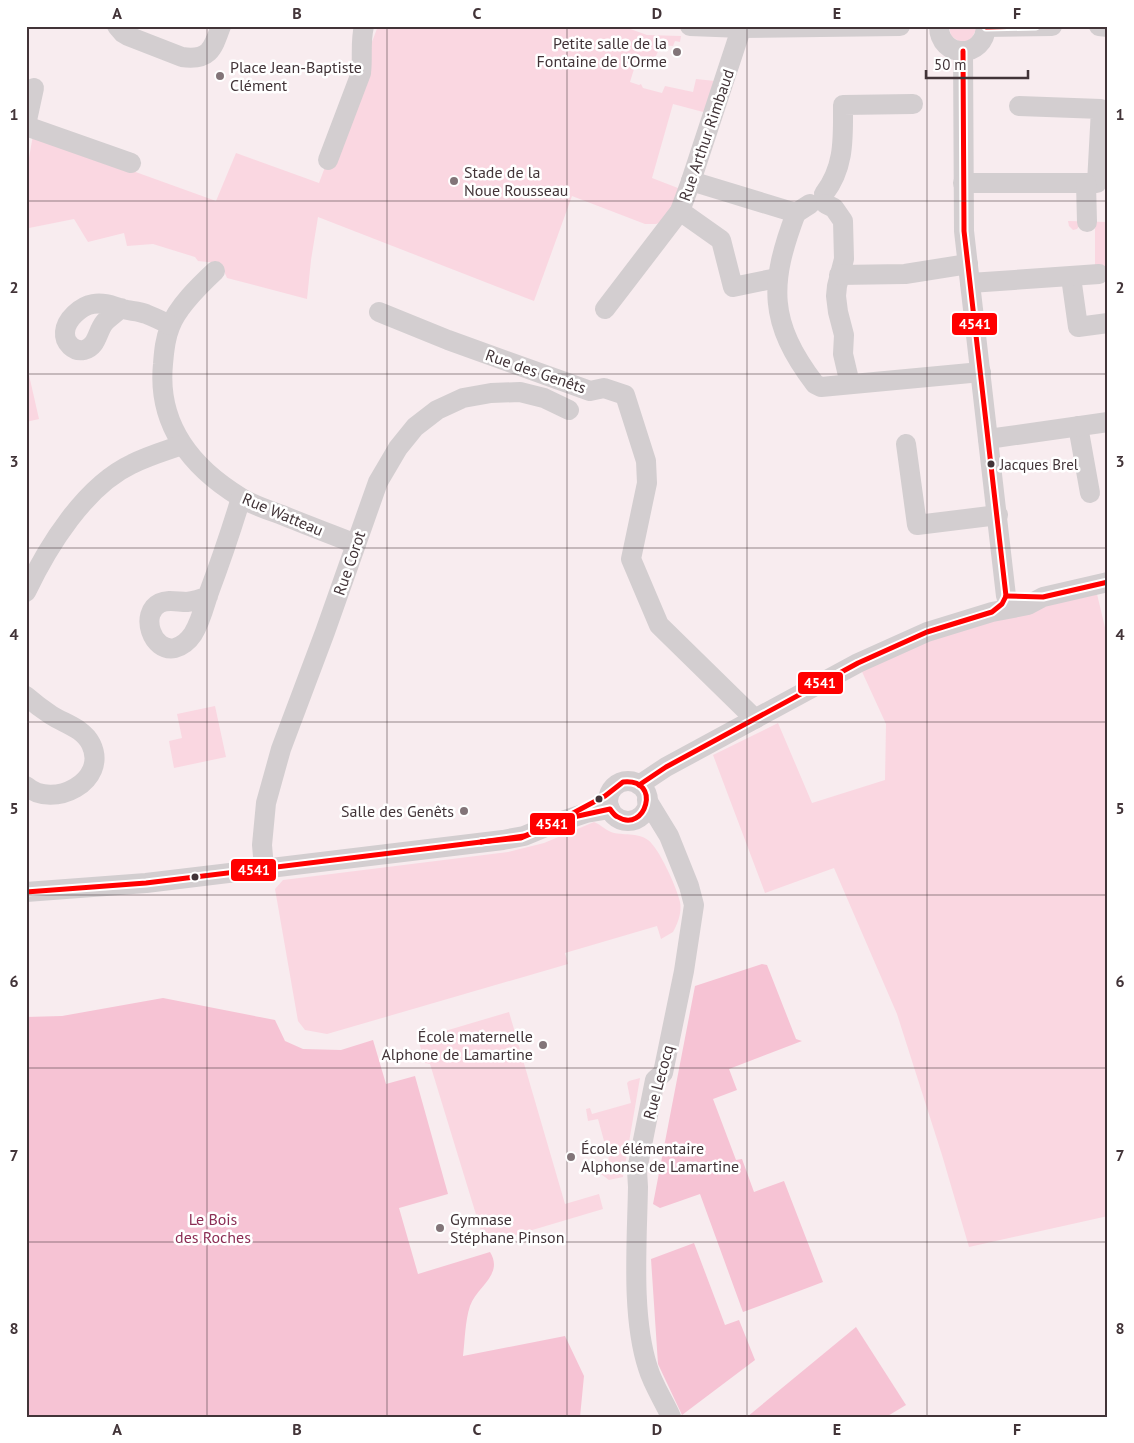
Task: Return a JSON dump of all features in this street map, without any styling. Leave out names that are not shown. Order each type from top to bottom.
[{"type":"street","points":[[117,26],[128,36],[188,58],[207,54],[213,49],[222,26]]},
{"type":"street","points":[[328,160],[361,72],[360,54],[364,26]]},
{"type":"street","points":[[690,26],[900,26]]},
{"type":"street","points":[[940,26],[942,38],[947,45],[955,50],[963,51],[972,49],[980,44],[985,36],[986,27],[1052,26]]},
{"type":"street","points":[[1099,26],[1108,27]]},
{"type":"street","name":"Rue Arthur Rimbaud","points":[[606,309],[680,211],[742,27]]},
{"type":"street","points":[[963,51],[964,231],[1006,596],[1002,604],[992,612]]},
{"type":"street","points":[[34,88],[26,125],[132,163]]},
{"type":"street","points":[[913,104],[844,105],[843,150],[833,182],[814,204],[783,250],[777,278],[777,296],[784,330],[789,345],[805,371],[814,384],[821,387],[981,372]]},
{"type":"street","points":[[963,183],[1097,183],[1101,109],[1019,106]]},
{"type":"street","points":[[691,181],[834,208],[843,222],[844,259],[839,275],[836,296],[844,335],[843,354],[850,384]]},
{"type":"street","points":[[1086,183],[1087,222]]},
{"type":"street","points":[[680,211],[721,240],[733,287],[777,278]]},
{"type":"street","name":"Rue Watteau","points":[[215,271],[186,301],[170,325],[162,370],[163,397],[171,424],[182,445],[196,462],[215,480],[241,498],[356,544]]},
{"type":"street","points":[[839,275],[969,273],[1071,277],[1100,274]]},
{"type":"street","points":[[1071,277],[1078,327],[1108,323]]},
{"type":"street","points":[[121,308],[145,313],[170,325]]},
{"type":"street","name":"Rue des Genêts","points":[[379,312],[448,340],[590,391],[604,388],[625,395],[648,472],[631,559],[659,625],[755,719]]},
{"type":"street","name":"Rue Corot","points":[[264,868],[262,845],[266,803],[281,749],[378,482],[398,448],[415,427],[437,410],[463,398],[491,393],[520,392],[544,398],[569,410]]},
{"type":"street","points":[[988,439],[1108,422]]},
{"type":"street","points":[[1078,426],[1090,493]]},
{"type":"street","points":[[906,444],[917,525],[998,515]]},
{"type":"street","points":[[26,592],[41,562],[60,532],[95,491],[114,474],[130,464],[182,445]]},
{"type":"street","points":[[208,596],[241,498]]},
{"type":"street","points":[[1006,596],[1043,597],[1108,582]]},
{"type":"street","points":[[636,819],[645,811],[643,792],[666,767],[858,663],[927,632],[992,612],[1028,605],[1043,597]]},
{"type":"street","points":[[26,696],[52,715],[82,732],[90,743],[95,756],[94,768],[79,788],[47,795],[30,790],[26,786]]},
{"type":"street","points":[[643,792],[627,781],[615,786],[610,801],[613,814],[624,820],[636,819],[652,825],[669,836]]},
{"type":"street","name":"Rue Lecocq","points":[[643,792],[669,836],[693,898],[694,913],[662,1073],[655,1080],[637,1170],[637,1299],[640,1336],[648,1370],[671,1417]]},
{"type":"street","points":[[26,892],[146,882],[517,838],[554,824],[586,805],[610,801]]},
{"type":"shaded area","points":[[378,26],[622,26],[647,35],[681,36],[680,42],[675,41],[673,46],[661,45],[654,60],[638,56],[630,82],[641,84],[643,88],[662,93],[665,86],[693,92],[696,79],[715,81],[707,113],[673,104],[652,178],[683,190],[667,220],[656,224],[645,224],[572,196],[534,301],[318,217],[307,299],[227,278],[222,269],[216,264],[198,261],[195,257],[153,244],[127,246],[124,233],[88,242],[74,219],[29,228],[26,238],[26,175],[33,135],[216,201],[236,153],[319,183]]},
{"type":"shaded area","points":[[949,26],[978,26],[970,41],[960,42],[951,36]]},
{"type":"shaded area","points":[[1068,221],[1108,222],[1108,276],[1095,271],[1095,228],[1093,226],[1079,226],[1073,230],[1069,226]]},
{"type":"shaded area","points":[[29,375],[39,419],[26,422],[26,377]]},
{"type":"shaded area","points":[[1097,594],[1108,640],[1108,1216],[969,1247],[897,1014],[834,868],[765,893],[713,755],[778,723],[812,803],[885,780],[886,724],[858,663],[927,632]]},
{"type":"shaded area","points":[[215,706],[226,757],[174,768],[169,741],[182,738],[177,714]]},
{"type":"shaded area","points":[[594,822],[611,832],[635,835],[648,840],[652,844],[667,869],[680,902],[679,917],[673,932],[661,939],[657,926],[565,953],[568,964],[327,1034],[305,1030],[298,1021],[275,889],[283,880],[508,852],[544,843]]},
{"type":"shaded area","points":[[509,1012],[565,1204],[599,1194],[603,1209],[485,1244],[430,1064],[425,1063],[418,1039]]},
{"type":"shaded area","points":[[640,1078],[623,1177],[609,1180],[601,1174],[598,1162],[609,1159],[598,1119],[588,1121],[586,1109],[590,1108],[592,1114],[631,1103],[627,1083]]},
{"type":"green space","points":[[762,964],[767,965],[796,1039],[802,1041],[729,1069],[737,1090],[713,1099],[736,1160],[742,1159],[754,1192],[784,1181],[823,1282],[743,1312],[700,1194],[660,1208],[653,1204],[695,986]]},
{"type":"green space","name":"Le Bois des Roches","points":[[163,998],[275,1020],[285,1041],[303,1049],[341,1050],[373,1040],[386,1084],[415,1076],[448,1194],[399,1208],[418,1274],[490,1252],[494,1267],[492,1274],[470,1306],[463,1356],[565,1336],[584,1376],[580,1417],[26,1417],[26,1017],[62,1016]]},
{"type":"green space","points":[[694,1243],[725,1325],[739,1320],[755,1360],[682,1415],[658,1364],[651,1259]]},
{"type":"green space","points":[[856,1327],[906,1405],[886,1417],[747,1417]]},
{"type":"transit line","name":"4541","points":[[986,27],[1036,26]]},
{"type":"transit line","name":"4541","points":[[963,51],[964,231],[1006,596]]},
{"type":"transit line","name":"4541","points":[[1006,596],[1043,597],[1108,582]]},
{"type":"transit line","name":"4541","points":[[639,785],[666,767],[858,663],[927,632],[992,612],[1002,604],[1006,596]]},
{"type":"transit line","name":"4541","points":[[623,782],[635,783],[643,788],[646,796],[646,804],[636,818],[628,820],[618,817],[610,809],[578,816],[547,827],[605,796],[623,782]]},
{"type":"transit line","name":"4541","points":[[481,842],[524,836],[547,827]]},
{"type":"transit line","name":"4541","points":[[481,842],[521,838],[547,827]]},
{"type":"transit line","name":"4541","points":[[26,892],[146,883],[481,842]]},
{"type":"place","name":"Petite salle de la Fontaine de l'Orme","points":[[677,52]]},
{"type":"place","name":"Place Jean-Baptiste Clément","points":[[220,76]]},
{"type":"place","name":"Stade de la Noue Rousseau","points":[[454,181]]},
{"type":"place","name":"Jacques Brel","points":[[991,464]]},
{"type":"place","name":"Salle des Genêts","points":[[464,811]]},
{"type":"place","name":"École maternelle Alphone de Lamartine","points":[[543,1045]]},
{"type":"place","name":"École élémentaire Alphonse de Lamartine","points":[[571,1157]]},
{"type":"place","name":"Gymnase Stéphane Pinson","points":[[440,1228]]}]
